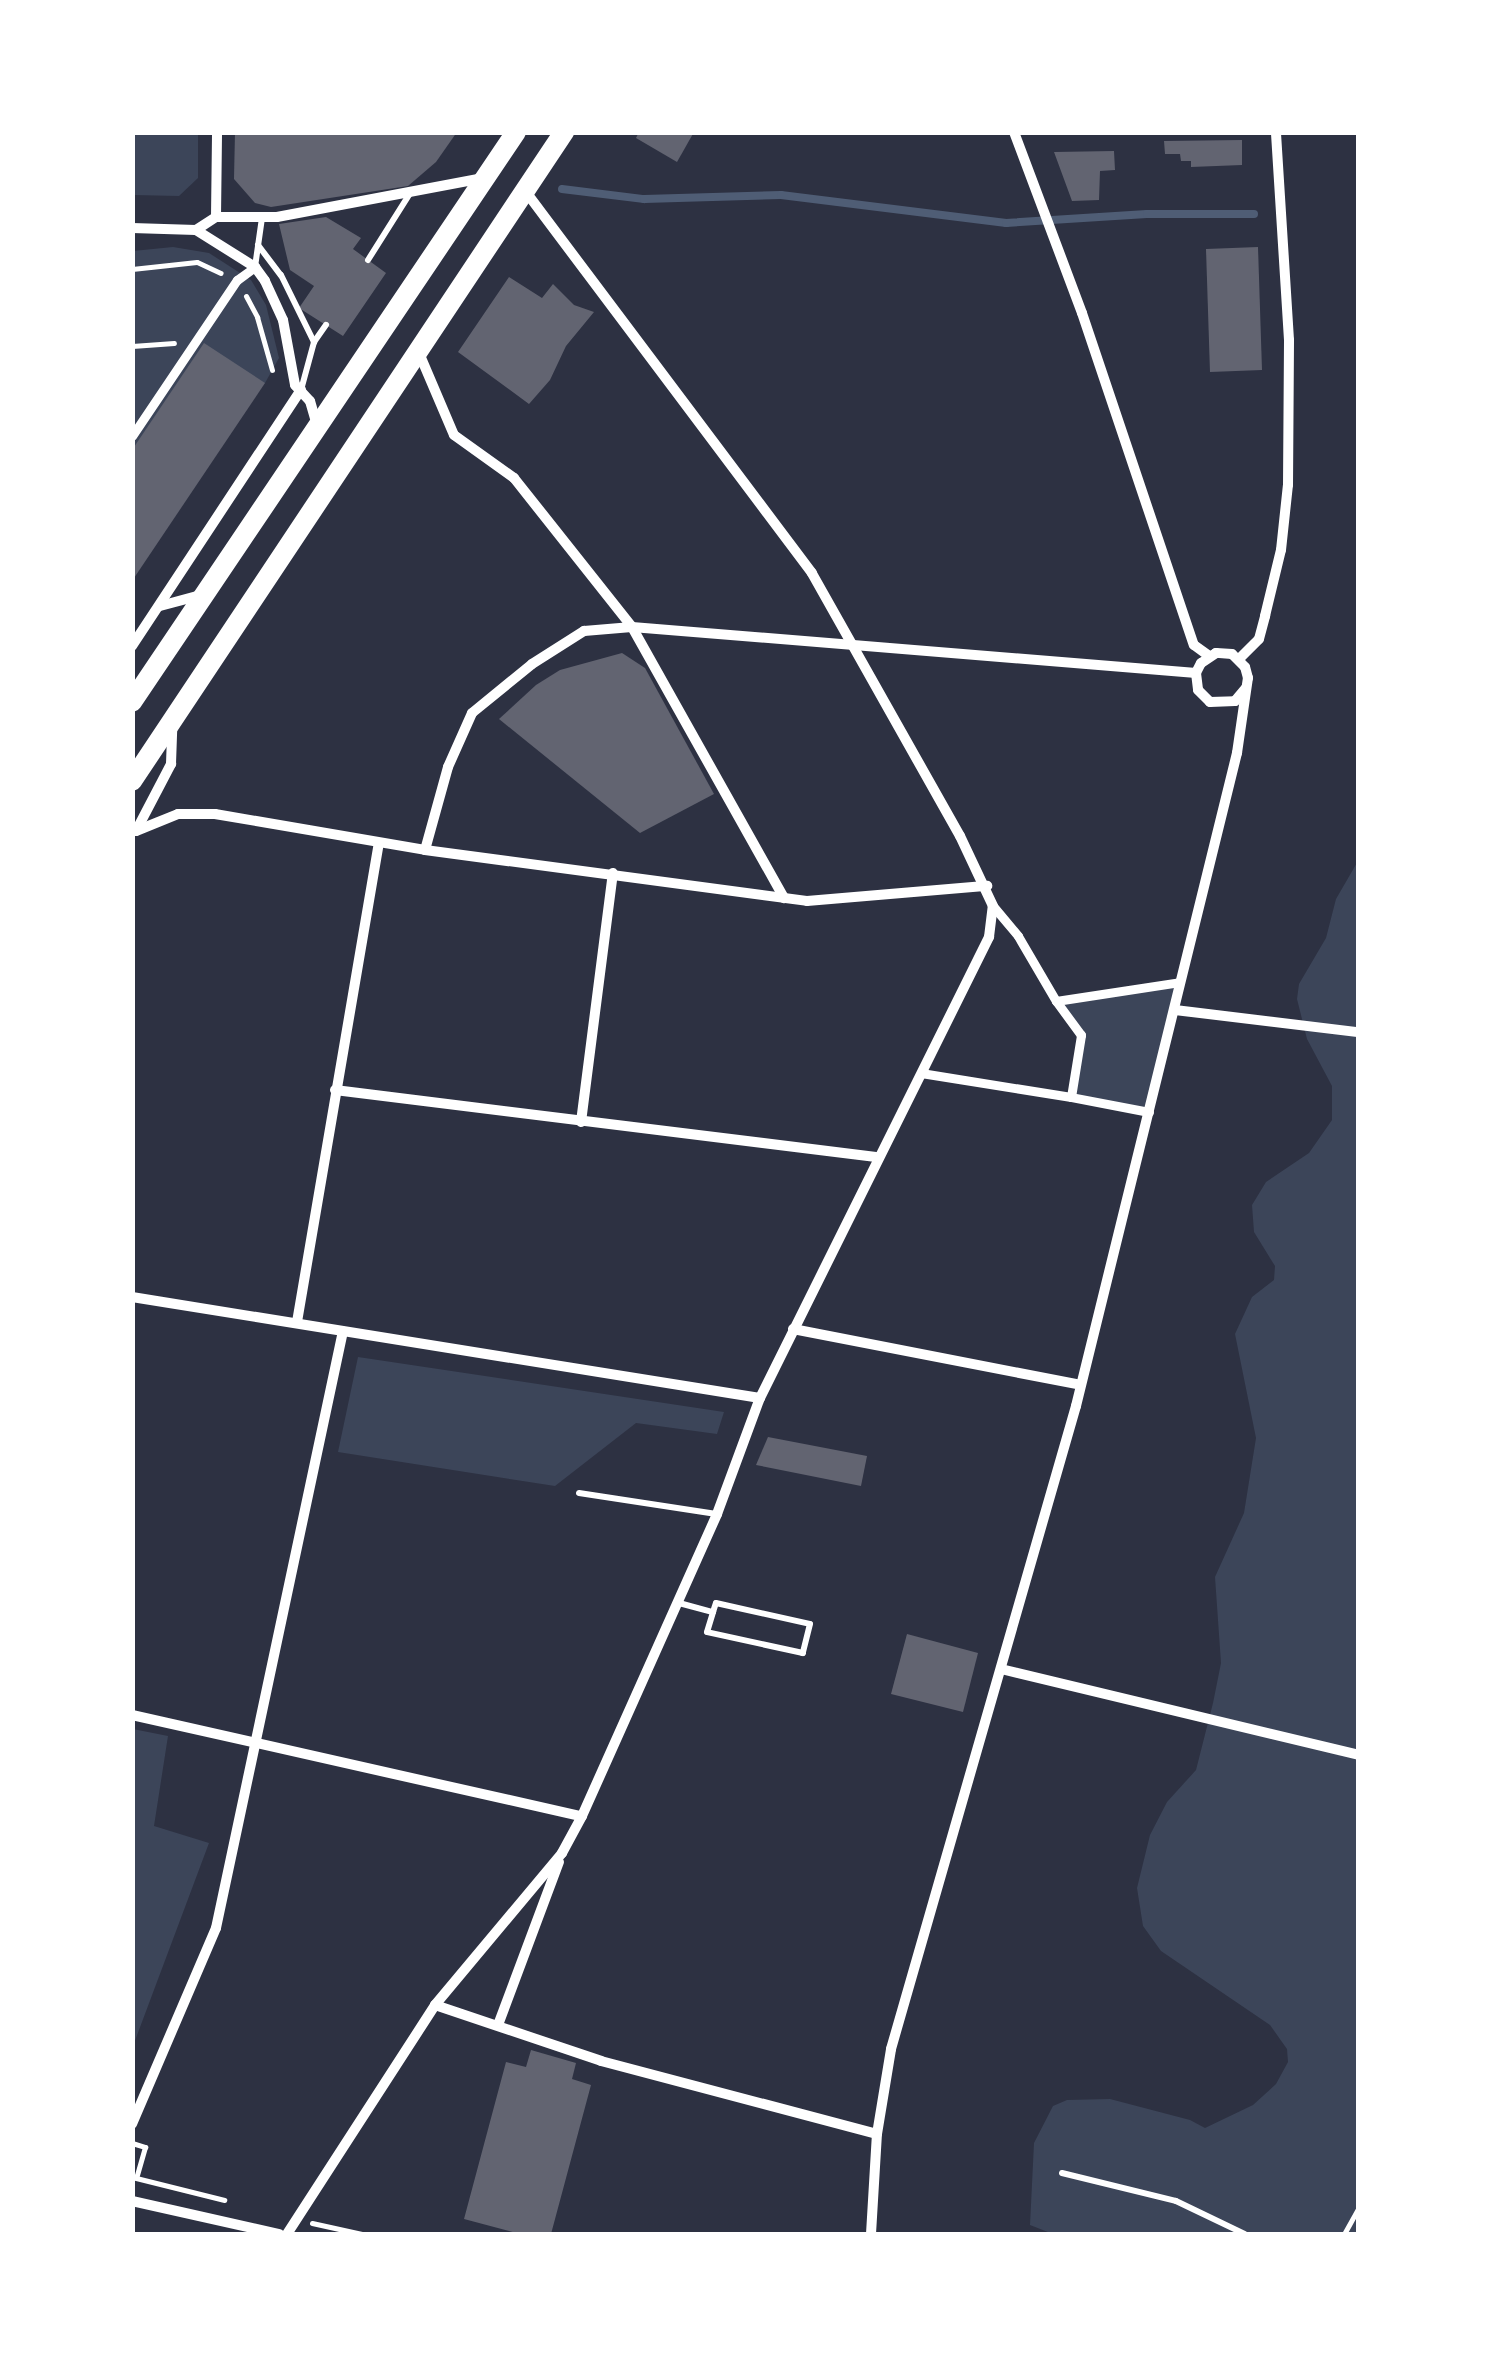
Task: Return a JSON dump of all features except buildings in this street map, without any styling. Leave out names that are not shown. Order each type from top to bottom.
[{"type":"main road","points":[[132,702],[516,132]]},
{"type":"main road","points":[[132,781],[564,132]]},
{"type":"street","points":[[216,217],[217,132]]},
{"type":"street","points":[[1014,132],[1082,312],[1194,645],[1209,656]]},
{"type":"street","points":[[1238,659],[1259,639],[1281,550],[1288,476],[1288,340],[1276,132]]},
{"type":"street","points":[[196,230],[216,217],[262,217],[409,195],[486,177]]},
{"type":"street","points":[[498,2025],[562,1853],[717,1514],[760,1398],[876,1157],[989,937],[993,906],[988,886],[812,574],[526,192]]},
{"type":"street","points":[[132,228],[196,230],[255,266],[283,320],[295,385],[310,401],[318,428]]},
{"type":"street","points":[[132,436],[237,280],[255,266]]},
{"type":"street","points":[[419,352],[454,435],[514,478],[632,627],[784,898]]},
{"type":"street","points":[[132,646],[301,390]]},
{"type":"street","points":[[159,607],[206,594]]},
{"type":"street","points":[[425,850],[448,767],[472,713],[532,664],[584,631],[632,627],[853,642],[1196,673]]},
{"type":"street","points":[[871,2234],[878,2134],[891,2049],[1080,1385],[1237,752],[1248,678],[1238,659],[1224,653],[1209,656],[1196,673],[1198,690],[1210,702],[1235,701],[1246,688]]},
{"type":"street","points":[[134,834],[171,764],[172,722]]},
{"type":"street","points":[[134,834],[178,814],[215,814],[425,850],[806,901],[988,886]]},
{"type":"street","points":[[297,1322],[379,843]]},
{"type":"street","points":[[581,1122],[613,874]]},
{"type":"street","points":[[993,906],[1018,936],[1081,1036],[1071,1097]]},
{"type":"street","points":[[1056,1001],[1180,982]]},
{"type":"street","points":[[1174,1010],[1358,1032]]},
{"type":"street","points":[[921,1073],[1149,1112]]},
{"type":"street","points":[[335,1090],[876,1157]]},
{"type":"street","points":[[132,1296],[760,1398]]},
{"type":"street","points":[[793,1329],[1080,1385]]},
{"type":"street","points":[[132,2124],[216,1928],[343,1332]]},
{"type":"street","points":[[1001,1668],[1358,1755]]},
{"type":"street","points":[[132,1715],[582,1816]]},
{"type":"street","points":[[132,2200],[283,2234],[435,2005],[562,1853]]},
{"type":"street","points":[[435,2005],[601,2061],[878,2134]]},
{"type":"lane","points":[[368,260],[409,195]]},
{"type":"lane","points":[[255,266],[262,217]]},
{"type":"lane","points":[[258,245],[281,275],[314,342]]},
{"type":"lane","points":[[301,390],[314,342],[326,325]]},
{"type":"lane","points":[[579,1494],[717,1514]]},
{"type":"lane","points":[[678,1603],[712,1612]]},
{"type":"lane","points":[[716,1603],[810,1624],[803,1653],[707,1632],[712,1612],[716,1603]]},
{"type":"lane","points":[[1062,2172],[1176,2202],[1244,2234]]},
{"type":"path","points":[[132,269],[197,262],[237,280],[257,317],[276,386]]},
{"type":"path","points":[[132,346],[196,341]]},
{"type":"path","points":[[132,2144],[145,2147],[136,2178],[242,2205]]},
{"type":"path","points":[[1344,2234],[1358,2209]]},
{"type":"path","points":[[296,2218],[362,2234]]},
{"type":"shaded area","points":[[133,132],[198,133],[198,178],[179,196],[133,195]]},
{"type":"shaded area","points":[[173,247],[209,253],[251,280],[266,305],[279,358],[265,383],[133,450],[133,251]]},
{"type":"shaded area","points":[[1358,861],[1358,2234],[1053,2234],[1030,2225],[1034,2143],[1053,2106],[1067,2100],[1110,2099],[1190,2120],[1205,2128],[1253,2105],[1276,2084],[1288,2062],[1287,2049],[1270,2025],[1161,1951],[1143,1926],[1137,1888],[1150,1835],[1167,1802],[1196,1770],[1213,1703],[1221,1663],[1215,1577],[1244,1513],[1256,1438],[1235,1334],[1252,1297],[1274,1280],[1275,1266],[1254,1232],[1252,1205],[1266,1182],[1309,1153],[1332,1120],[1332,1086],[1307,1039],[1297,999],[1299,984],[1326,938],[1336,899]]},
{"type":"shaded area","points":[[1180,982],[1149,1112],[1071,1097],[1081,1036],[1056,1001]]},
{"type":"shaded area","points":[[358,1357],[724,1412],[717,1434],[636,1423],[555,1486],[338,1452]]},
{"type":"shaded area","points":[[133,1729],[168,1736],[154,1826],[209,1843],[133,2046]]},
{"type":"waterway","points":[[562,189],[644,199],[781,195],[1006,223],[1147,214],[1254,214]]}]
